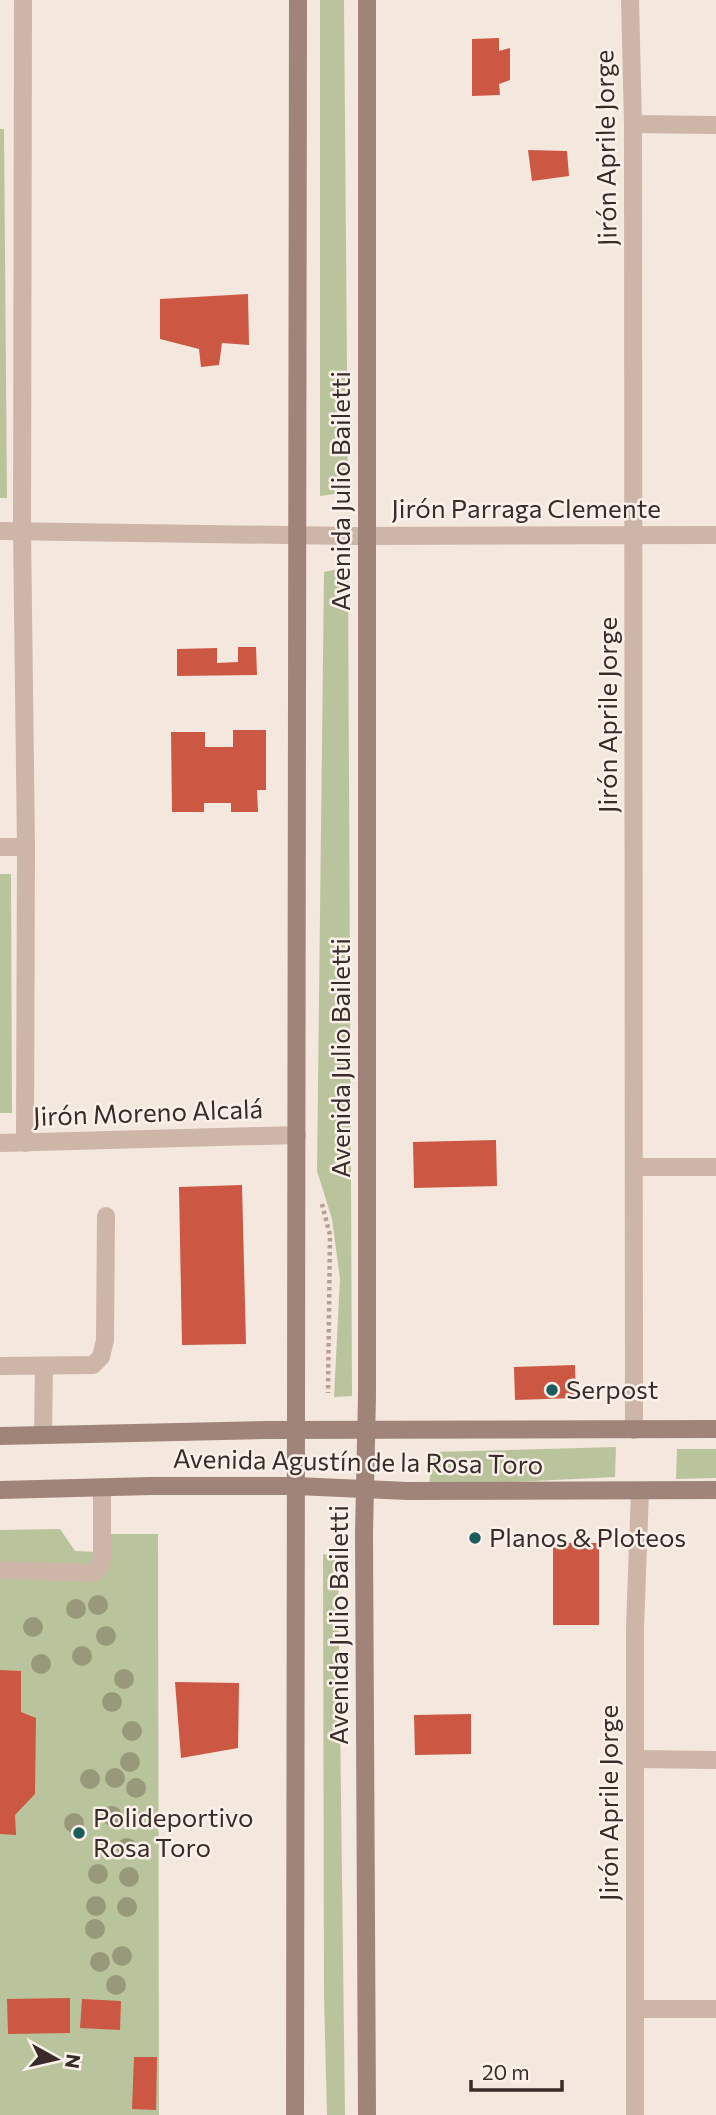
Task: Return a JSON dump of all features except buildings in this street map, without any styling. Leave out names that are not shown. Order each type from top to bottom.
[{"type":"street","points":[[23,0],[25,1143]]},
{"type":"street","name":"Avenida Julio Bailetti","points":[[295,2115],[298,0]]},
{"type":"street","name":"Avenida Julio Bailetti","points":[[367,0],[367,2115]]},
{"type":"street","name":"Jirón Aprile Jorge","points":[[630,0],[633,124],[634,1430]]},
{"type":"street","points":[[633,124],[716,125]]},
{"type":"street","name":"Jirón Parraga Clemente","points":[[0,531],[298,536],[716,534]]},
{"type":"street","points":[[0,847],[26,847]]},
{"type":"street","name":"Jirón Moreno Alcalá","points":[[0,1143],[297,1135]]},
{"type":"street","points":[[635,1167],[716,1167]]},
{"type":"street","points":[[0,1366],[93,1365],[101,1357],[104,1340],[106,1216]]},
{"type":"street","points":[[43,1435],[44,1366]]},
{"type":"street","name":"Avenida Agustín de la Rosa Toro","points":[[0,1436],[297,1430],[716,1429]]},
{"type":"street","name":"Avenida Agustín de la Rosa Toro","points":[[0,1490],[296,1486],[408,1491],[716,1490]]},
{"type":"street","points":[[0,1570],[94,1573],[100,1566],[102,1557],[102,1488]]},
{"type":"street","name":"Jirón Aprile Jorge","points":[[635,2115],[635,1628],[640,1491]]},
{"type":"street","points":[[635,1759],[716,1760]]},
{"type":"street","points":[[635,2009],[716,2009]]},
{"type":"green space","points":[[320,0],[344,0],[348,492],[320,496]]},
{"type":"green space","points":[[0,129],[4,129],[7,498],[0,498]]},
{"type":"green space","points":[[348,567],[352,1396],[334,1397],[340,1279],[332,1219],[317,1171],[324,572]]},
{"type":"green space","points":[[0,874],[11,874],[12,1113],[0,1113]]},
{"type":"green space","points":[[616,1447],[615,1477],[429,1486],[433,1452]]},
{"type":"green space","points":[[677,1449],[716,1449],[716,1478],[676,1479]]},
{"type":"green space","name":"Polideportivo Rosa Toro","points":[[60,1529],[75,1551],[98,1552],[99,1534],[158,1534],[159,2115],[0,2115],[0,1530]]},
{"type":"green space","points":[[323,1554],[338,1556],[345,2115],[327,2115],[324,1996]]},
{"type":"place","name":"Serpost","points":[[552,1390]]},
{"type":"place","name":"Planos & Ploteos","points":[[475,1538]]},
{"type":"place","name":"Polideportivo Rosa Toro","points":[[79,1833]]}]
